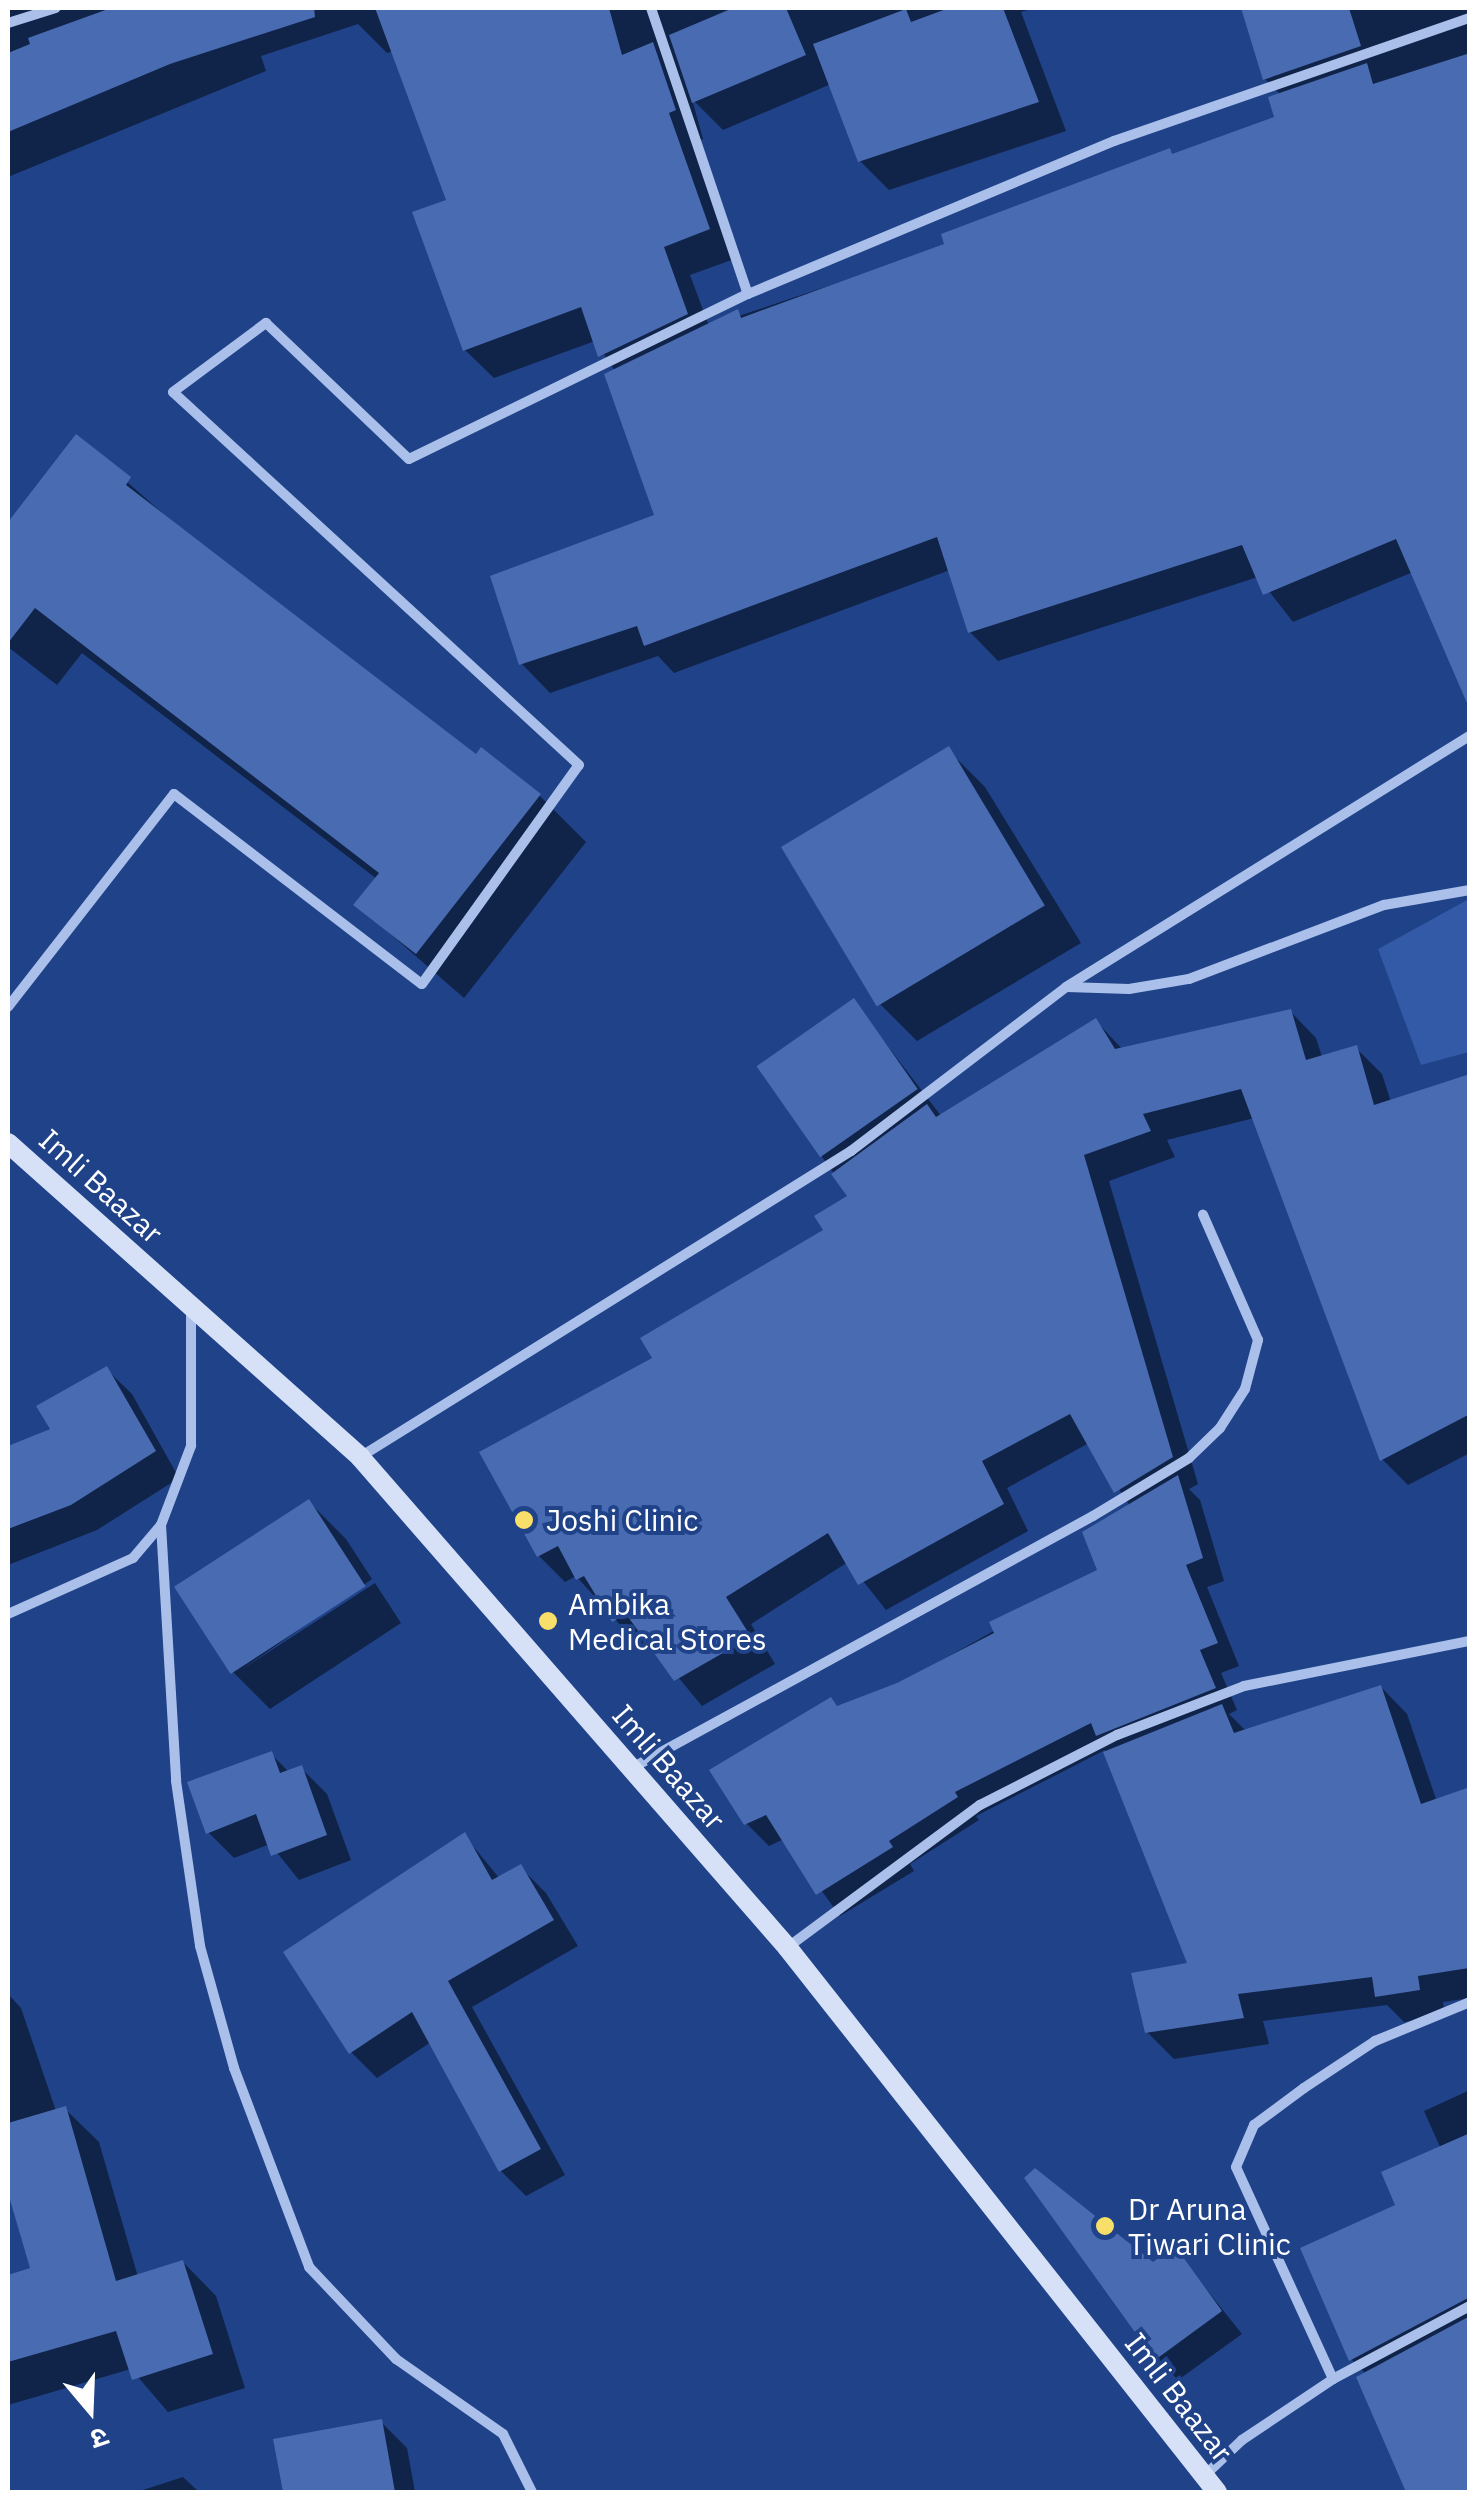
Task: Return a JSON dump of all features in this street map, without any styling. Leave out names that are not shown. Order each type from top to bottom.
[{"type":"main road","name":"Imli Baazar","points":[[8,1143],[360,1457],[788,1947],[1210,2485]]},
{"type":"street","points":[[8,23],[56,8]]},
{"type":"street","points":[[651,8],[748,294]]},
{"type":"street","points":[[8,1007],[174,794],[422,984],[579,765],[173,392],[266,323],[409,460],[748,294],[1114,141],[1470,18]]},
{"type":"street","points":[[360,1457],[851,1150],[1066,987],[1470,736]]},
{"type":"street","points":[[1066,987],[1129,989],[1188,980],[1384,905],[1470,890]]},
{"type":"street","points":[[629,1769],[1093,1516],[1189,1458],[1220,1428],[1246,1390],[1258,1340],[1203,1215]]},
{"type":"street","points":[[8,1614],[133,1558],[162,1525],[191,1446],[191,1306]]},
{"type":"street","points":[[162,1525],[176,1781],[200,1946],[234,2068],[302,2249],[309,2267],[396,2358],[503,2434],[532,2492]]},
{"type":"street","points":[[788,1947],[980,1805],[1117,1734],[1244,1686],[1470,1640]]},
{"type":"street","points":[[1334,2378],[1236,2167],[1254,2125],[1304,2088],[1375,2041],[1470,2002]]},
{"type":"street","points":[[1210,2485],[1242,2440],[1334,2378],[1470,2306]]},
{"type":"shaded area","points":[[1469,899],[1469,1052],[1421,1065],[1378,949]]},
{"type":"building","points":[[111,8],[314,8],[315,17],[170,64],[8,132],[8,53],[30,44],[28,38]]},
{"type":"building","points":[[375,8],[609,8],[622,55],[653,42],[676,110],[669,113],[710,229],[664,247],[688,314],[598,357],[581,307],[463,351],[412,212],[446,200]]},
{"type":"building","points":[[733,8],[786,8],[806,55],[692,103],[669,35]]},
{"type":"building","points":[[949,8],[1003,8],[1039,102],[858,162],[813,44],[906,9],[911,22]]},
{"type":"building","points":[[1241,8],[1349,8],[1361,46],[1263,80]]},
{"type":"building","points":[[1470,53],[1470,710],[1396,539],[1263,595],[1242,545],[968,633],[937,537],[644,646],[637,626],[519,665],[490,576],[654,515],[604,374],[738,309],[741,318],[944,244],[941,234],[1170,148],[1172,154],[1274,117],[1268,97],[1367,63],[1373,84]]},
{"type":"building","points":[[76,434],[131,477],[126,485],[476,754],[481,747],[541,794],[416,954],[353,905],[379,873],[35,608],[8,643],[8,522]]},
{"type":"building","points":[[949,746],[1045,905],[877,1006],[781,847]]},
{"type":"building","points":[[854,998],[918,1089],[820,1157],[757,1066]]},
{"type":"building","points":[[1291,1009],[1306,1060],[1357,1045],[1374,1105],[1470,1074],[1470,1414],[1380,1461],[1241,1089],[1143,1114],[1151,1131],[1084,1155],[1173,1457],[1114,1493],[1070,1414],[982,1461],[1004,1504],[858,1585],[828,1533],[726,1597],[751,1637],[674,1681],[626,1614],[612,1622],[584,1576],[576,1580],[558,1546],[537,1557],[479,1452],[652,1358],[640,1338],[823,1230],[814,1216],[847,1196],[831,1174],[927,1104],[936,1117],[1096,1018],[1115,1049]]},
{"type":"building","points":[[107,1366],[156,1451],[71,1505],[8,1529],[8,1446],[50,1429],[36,1406]]},
{"type":"building","points":[[1178,1475],[1203,1558],[1186,1565],[1218,1643],[1200,1650],[1216,1688],[1096,1736],[1091,1723],[955,1792],[958,1797],[889,1841],[893,1847],[816,1895],[766,1815],[744,1825],[709,1770],[831,1697],[837,1706],[897,1683],[994,1633],[989,1622],[1097,1570],[1082,1532]]},
{"type":"building","points":[[309,1499],[366,1586],[231,1674],[174,1587]]},
{"type":"building","points":[[1381,1685],[1421,1804],[1470,1787],[1469,1968],[1418,1976],[1420,1990],[1375,1997],[1372,1977],[1238,1994],[1244,2018],[1145,2033],[1131,1973],[1187,1963],[1103,1752],[1222,1704],[1234,1733]]},
{"type":"building","points":[[272,1751],[280,1773],[302,1765],[327,1835],[271,1856],[256,1814],[206,1834],[187,1782]]},
{"type":"building","points":[[465,1832],[492,1880],[521,1864],[554,1920],[448,1981],[541,2149],[499,2172],[412,2012],[349,2054],[283,1952]]},
{"type":"building","points":[[66,2106],[116,2281],[183,2260],[213,2354],[132,2380],[116,2331],[8,2362],[8,2275],[30,2268],[8,2193],[8,2123]]},
{"type":"building","points":[[1470,2133],[1470,2297],[1349,2361],[1300,2248],[1395,2205],[1381,2172]]},
{"type":"building","points":[[1035,2168],[1153,2262],[1175,2246],[1222,2311],[1155,2360],[1024,2178]]},
{"type":"building","points":[[1470,2316],[1470,2492],[1406,2492],[1356,2377]]},
{"type":"building","points":[[382,2419],[395,2492],[283,2492],[273,2439]]},
{"type":"place","name":"Joshi Clinic","points":[[524,1520]]},
{"type":"place","name":"Ambika Medical Stores","points":[[548,1621]]},
{"type":"place","name":"Dr Aruna Tiwari Clinic","points":[[1105,2226]]}]
